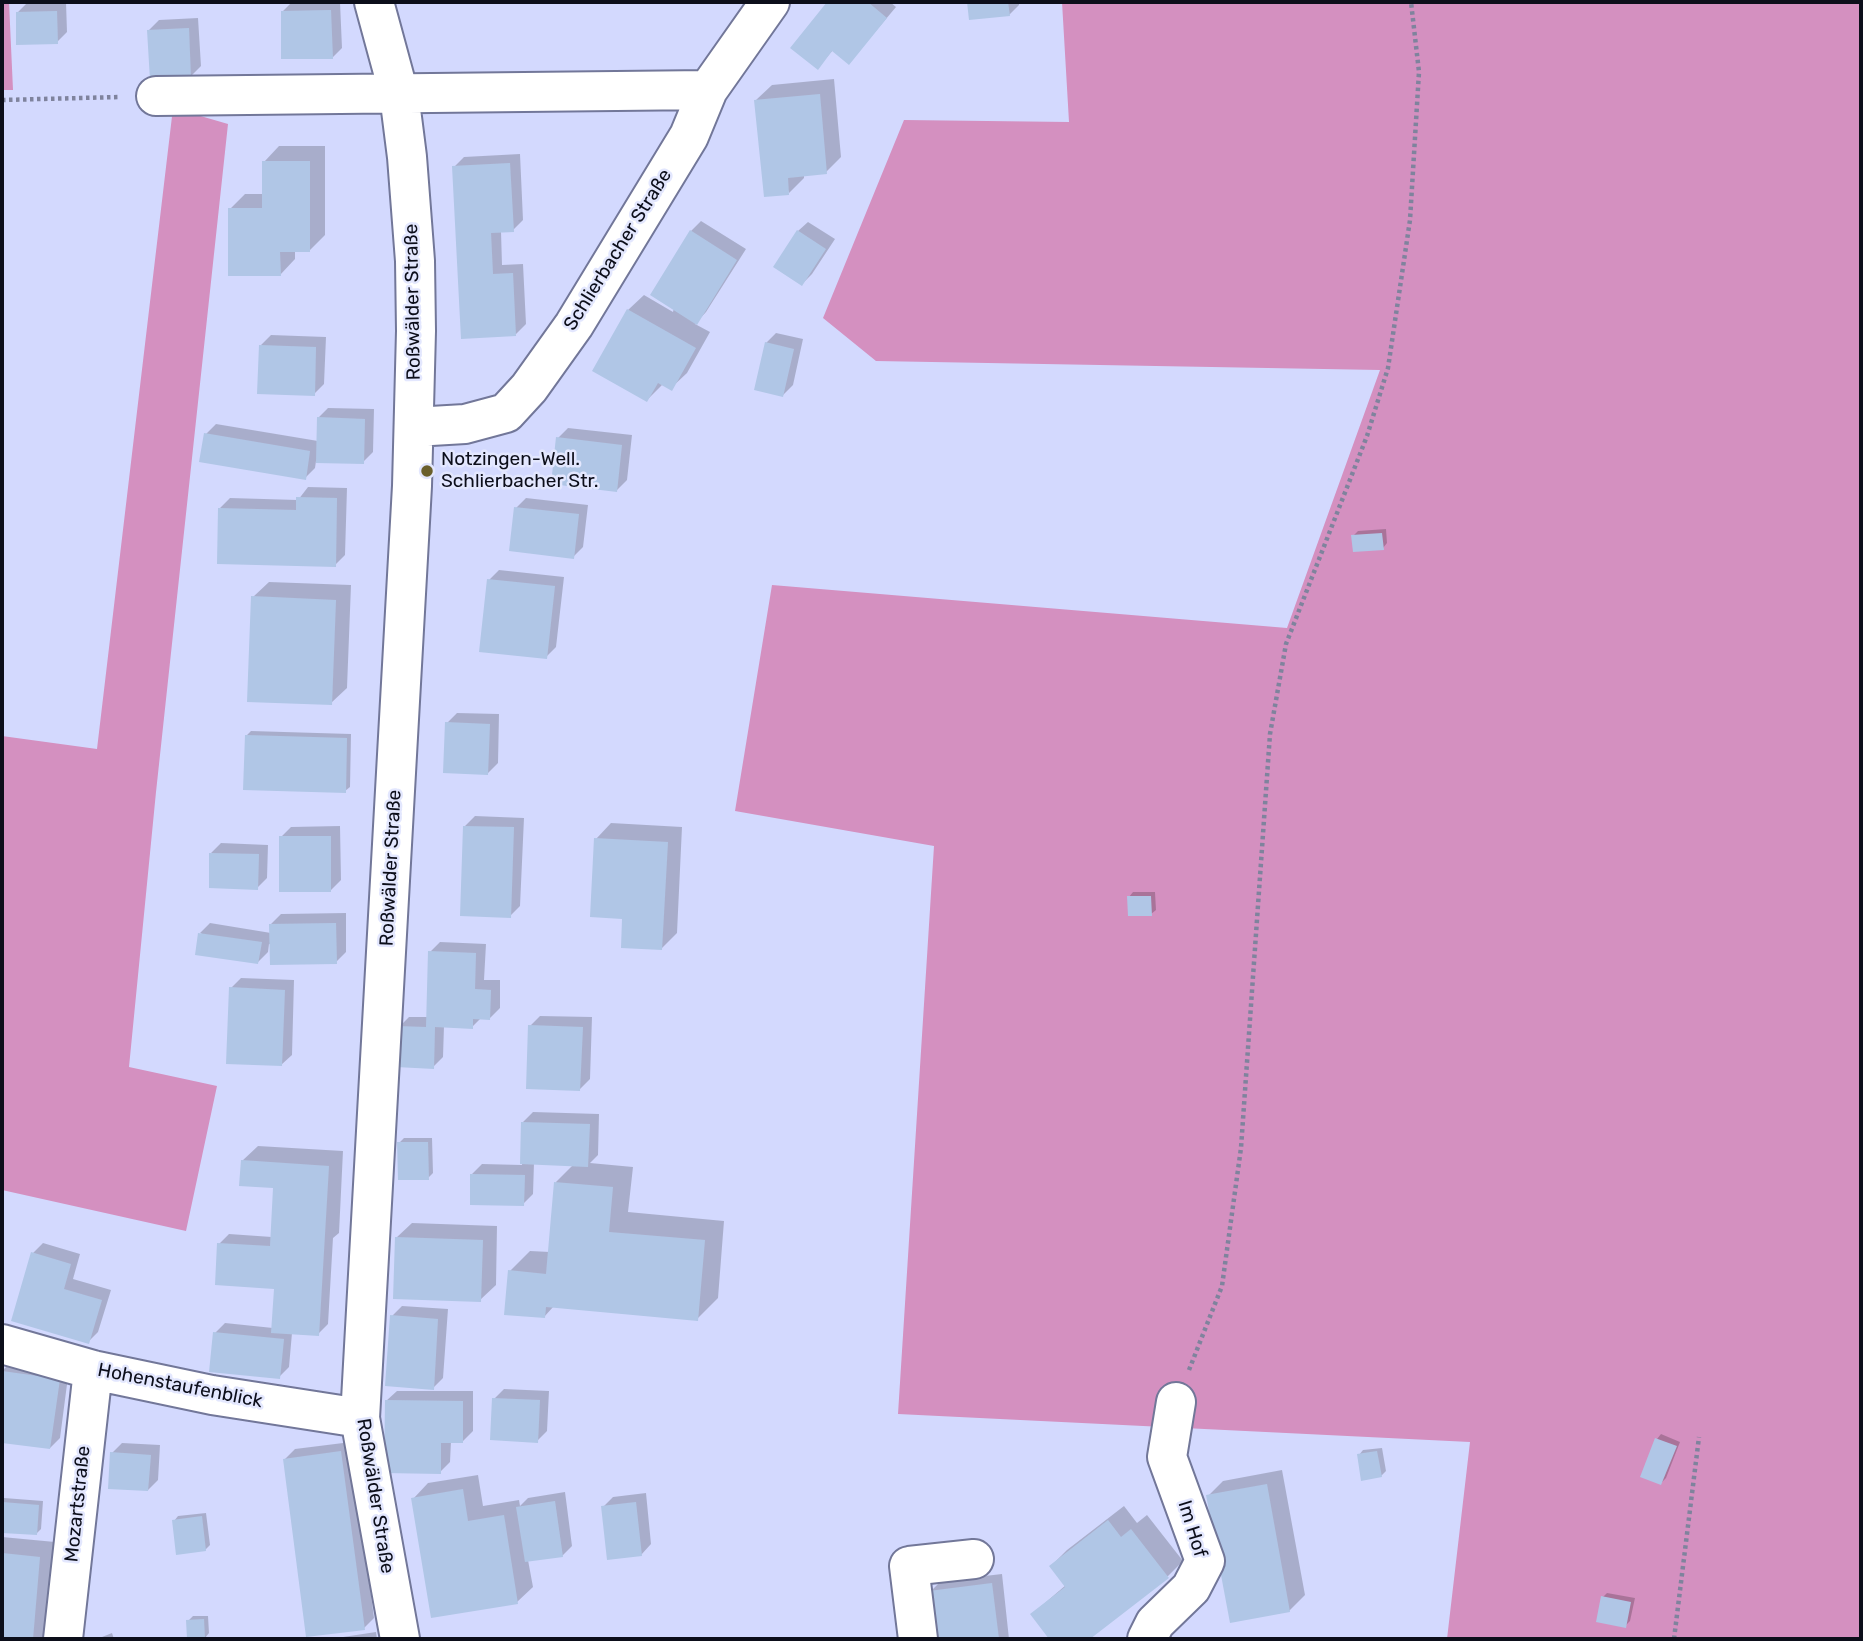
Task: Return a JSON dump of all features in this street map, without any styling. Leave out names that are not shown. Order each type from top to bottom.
[{"type":"street","name":"Roßwälder Straße","points":[[374,2],[399,94],[415,261],[414,427],[360,1418],[400,1639]]},
{"type":"street","name":"Schlierbacher Straße","points":[[414,427],[465,424],[506,413],[529,388],[574,325],[689,136],[708,90],[770,2]]},
{"type":"street","points":[[156,96],[708,90]]},
{"type":"street","name":"Hohenstaufenblick","points":[[2,1344],[93,1370],[212,1395],[360,1418]]},
{"type":"street","name":"Mozartstraße","points":[[63,1639],[93,1370]]},
{"type":"street","name":"Im Hof","points":[[1147,1639],[1155,1623],[1191,1588],[1206,1561],[1167,1457],[1176,1402]]},
{"type":"street","points":[[918,1639],[909,1566],[974,1559]]},
{"type":"path","points":[[1176,1402],[1223,1286],[1241,1148],[1270,734],[1286,644],[1367,436],[1388,368],[1410,220],[1413,180],[1419,72],[1411,2]]},
{"type":"path","points":[[2,100],[156,96]]},
{"type":"path","points":[[1674,1639],[1699,1437]]},
{"type":"shaded area","points":[[2,2],[9,2],[13,90],[2,90]]},
{"type":"shaded area","points":[[1062,2],[1861,2],[1861,1639],[1447,1639],[1470,1442],[898,1414],[934,846],[735,811],[772,585],[1287,628],[1380,370],[876,361],[823,318],[904,120],[1069,122]]},
{"type":"shaded area","points":[[173,108],[228,124],[129,1067],[217,1086],[186,1231],[2,1190],[2,736],[97,749]]},
{"type":"building","points":[[827,2],[868,2],[887,18],[849,65],[832,51],[818,70],[790,48]]},
{"type":"building","points":[[967,2],[1008,2],[1010,16],[969,20]]},
{"type":"building","points":[[331,10],[333,59],[281,59],[281,11]]},
{"type":"building","points":[[57,11],[58,44],[16,45],[16,12]]},
{"type":"building","points":[[189,28],[191,78],[150,80],[147,30]]},
{"type":"building","points":[[820,94],[827,174],[788,178],[789,195],[764,197],[754,100]]},
{"type":"building","points":[[262,161],[310,161],[310,252],[280,252],[281,276],[228,276],[228,208],[262,208]]},
{"type":"building","points":[[510,163],[514,232],[491,233],[493,274],[513,273],[516,336],[461,339],[452,166]]},
{"type":"building","points":[[690,230],[737,260],[697,325],[650,295]]},
{"type":"building","points":[[797,230],[826,249],[802,286],[773,267]]},
{"type":"building","points":[[627,309],[696,348],[672,391],[658,383],[647,402],[592,371]]},
{"type":"building","points":[[765,342],[794,349],[783,397],[754,390]]},
{"type":"building","points":[[259,345],[316,347],[315,396],[257,394]]},
{"type":"building","points":[[317,417],[365,419],[364,464],[316,463]]},
{"type":"building","points":[[204,433],[310,451],[306,480],[199,462]]},
{"type":"building","points":[[556,437],[622,445],[617,492],[551,484]]},
{"type":"building","points":[[296,497],[337,498],[336,567],[217,564],[218,508],[296,510]]},
{"type":"building","points":[[514,507],[579,514],[574,559],[509,551]]},
{"type":"building","points":[[1382,533],[1384,550],[1353,552],[1351,535]]},
{"type":"building","points":[[487,579],[555,586],[547,659],[479,652]]},
{"type":"building","points":[[251,596],[336,600],[332,705],[247,702]]},
{"type":"building","points":[[445,722],[490,724],[488,775],[443,773]]},
{"type":"building","points":[[245,735],[347,738],[346,793],[243,790]]},
{"type":"building","points":[[463,826],[514,827],[511,918],[460,916]]},
{"type":"building","points":[[279,836],[331,836],[331,892],[279,892]]},
{"type":"building","points":[[594,838],[668,842],[662,950],[621,948],[622,919],[590,917]]},
{"type":"building","points":[[209,853],[259,854],[258,890],[209,888]]},
{"type":"building","points":[[1127,896],[1151,896],[1152,916],[1128,916]]},
{"type":"building","points":[[336,923],[337,964],[270,965],[269,924]]},
{"type":"building","points":[[198,933],[262,942],[258,964],[195,955]]},
{"type":"building","points":[[428,951],[476,953],[475,989],[491,990],[490,1020],[473,1019],[473,1029],[435,1027],[434,1069],[396,1067],[397,1026],[426,1027]]},
{"type":"building","points":[[229,987],[285,990],[282,1066],[226,1064]]},
{"type":"building","points":[[528,1025],[583,1027],[580,1091],[526,1089]]},
{"type":"building","points":[[521,1122],[590,1124],[588,1167],[520,1164]]},
{"type":"building","points":[[397,1142],[428,1142],[429,1180],[398,1180]]},
{"type":"building","points":[[241,1160],[329,1166],[319,1336],[271,1333],[274,1289],[215,1285],[217,1243],[270,1246],[273,1188],[239,1186]]},
{"type":"building","points":[[470,1174],[525,1175],[524,1206],[470,1205]]},
{"type":"building","points":[[554,1182],[613,1187],[609,1232],[705,1240],[698,1321],[546,1307],[545,1318],[504,1315],[508,1270],[546,1274]]},
{"type":"building","points":[[395,1237],[483,1240],[481,1302],[393,1299]]},
{"type":"building","points":[[31,1252],[71,1264],[64,1289],[102,1300],[89,1344],[11,1321]]},
{"type":"building","points":[[390,1315],[438,1319],[434,1390],[385,1386]]},
{"type":"building","points":[[213,1332],[284,1339],[280,1379],[209,1372]]},
{"type":"building","points":[[2,1371],[60,1379],[50,1449],[2,1443]]},
{"type":"building","points":[[492,1398],[540,1400],[538,1443],[490,1440]]},
{"type":"building","points":[[385,1400],[463,1401],[463,1443],[441,1443],[441,1474],[384,1473]]},
{"type":"building","points":[[1655,1438],[1677,1446],[1661,1485],[1640,1477]]},
{"type":"building","points":[[341,1451],[365,1630],[306,1637],[283,1459]]},
{"type":"building","points":[[1377,1451],[1382,1477],[1361,1481],[1357,1454]]},
{"type":"building","points":[[110,1452],[151,1455],[148,1491],[108,1489]]},
{"type":"building","points":[[1267,1484],[1290,1612],[1230,1623],[1206,1495]]},
{"type":"building","points":[[463,1489],[468,1521],[504,1515],[518,1604],[431,1618],[411,1498]]},
{"type":"building","points":[[555,1501],[563,1557],[525,1562],[516,1507]]},
{"type":"building","points":[[2,1502],[39,1505],[37,1535],[2,1533]]},
{"type":"building","points":[[636,1502],[642,1556],[607,1560],[601,1506]]},
{"type":"building","points":[[202,1516],[206,1551],[176,1555],[172,1520]]},
{"type":"building","points":[[1108,1520],[1121,1537],[1131,1529],[1169,1578],[1090,1639],[1049,1639],[1030,1614],[1065,1587],[1049,1566]]},
{"type":"building","points":[[2,1553],[40,1557],[33,1639],[2,1639]]},
{"type":"building","points":[[992,1583],[999,1639],[934,1639],[929,1591]]},
{"type":"building","points":[[1601,1596],[1631,1602],[1626,1628],[1596,1622]]},
{"type":"building","points":[[204,1619],[205,1639],[187,1639],[186,1620]]},
{"type":"place","name":"Notzingen-Well. Schlierbacher Str.","points":[[427,471]]}]
